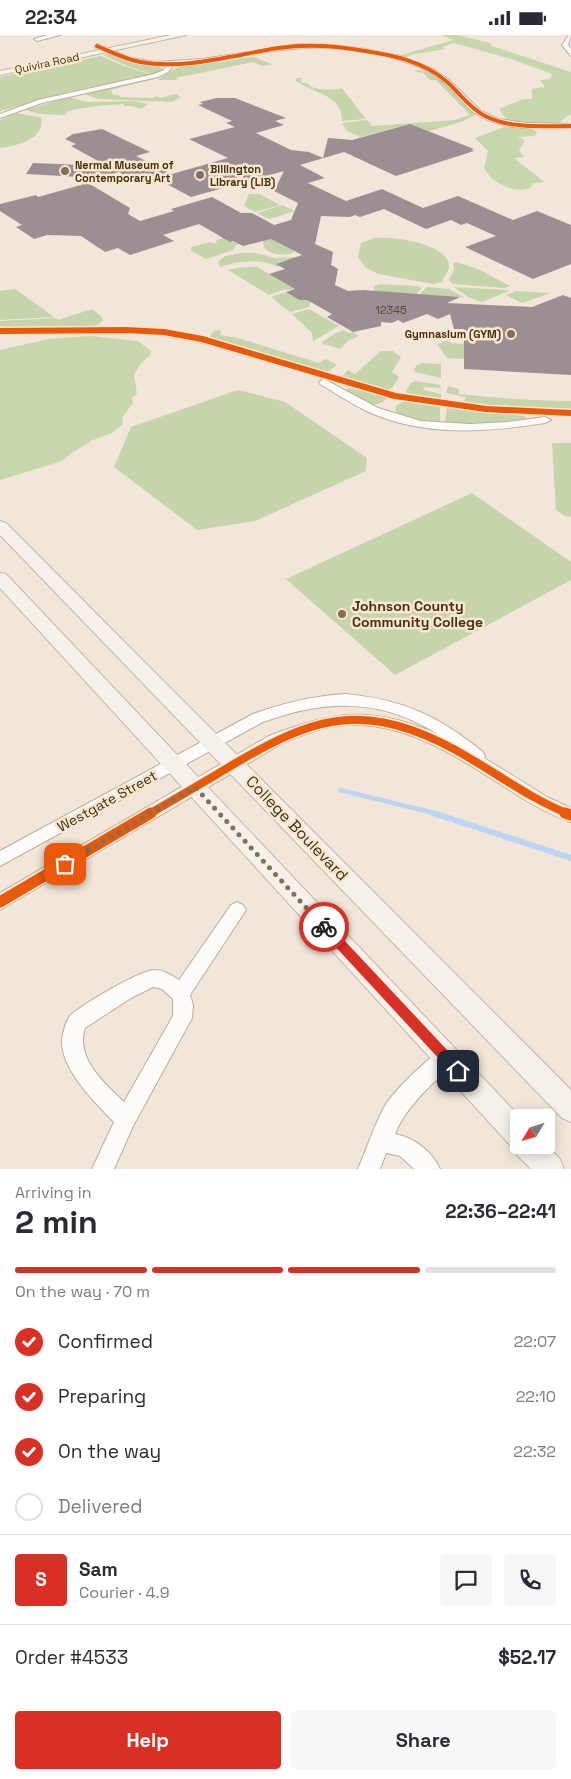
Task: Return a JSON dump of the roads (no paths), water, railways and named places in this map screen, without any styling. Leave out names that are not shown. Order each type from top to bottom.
[{"type":"main road","name":"Quivira Road","points":[[0,73],[152,35]]},
{"type":"main road","name":"Quivira Road","points":[[0,65],[97,46],[119,48],[182,35]]},
{"type":"main road","name":"College Boulevard","points":[[0,526],[571,1109]]},
{"type":"main road","points":[[0,578],[510,1127]]},
{"type":"main road","points":[[536,1154],[550,1169]]},
{"type":"street","points":[[37,39],[57,35]]},
{"type":"street","points":[[571,36],[566,41],[571,54]]},
{"type":"street","points":[[148,63],[223,59],[295,47],[325,46],[356,49],[395,58],[432,71],[441,76],[477,111],[493,119],[522,125],[571,126]]},
{"type":"street","points":[[108,47],[127,59],[160,66],[167,71]]},
{"type":"street","points":[[119,48],[140,57],[174,62]]},
{"type":"street","points":[[0,116],[40,101],[156,76],[167,71],[174,62]]},
{"type":"street","points":[[0,331],[126,330],[164,332],[202,339],[386,394],[513,412],[571,413]]},
{"type":"street","points":[[296,368],[375,411],[404,420],[430,425],[453,428],[504,426],[571,417]]},
{"type":"street","name":"Westgate Street","points":[[0,859],[258,718],[300,703],[324,700],[372,701],[396,707],[429,720],[460,739],[496,773]]},
{"type":"street","points":[[0,902],[294,731],[333,720],[383,720],[418,730],[496,773],[552,808],[571,815]]},
{"type":"street","points":[[181,993],[236,910]]},
{"type":"street","points":[[103,1169],[126,1119],[182,1018],[184,1006],[181,993],[166,980],[150,979],[136,985],[77,1023],[72,1039],[74,1052],[102,1094],[126,1119]]},
{"type":"street","points":[[369,1169],[394,1111],[424,1078],[446,1059]]},
{"type":"street","points":[[382,1142],[405,1146],[430,1169]]},
{"type":"waterway","points":[[340,790],[438,814]]},
{"type":"waterway","points":[[433,813],[571,858]]},
{"type":"place","name":"Nermal Museum of Contemporary Art","points":[[65,171]]},
{"type":"place","name":"Billington Library (LIB)","points":[[200,175]]},
{"type":"place","name":"Gymnasium (GYM)","points":[[511,334]]},
{"type":"place","name":"Johnson County Community College","points":[[342,614]]}]
